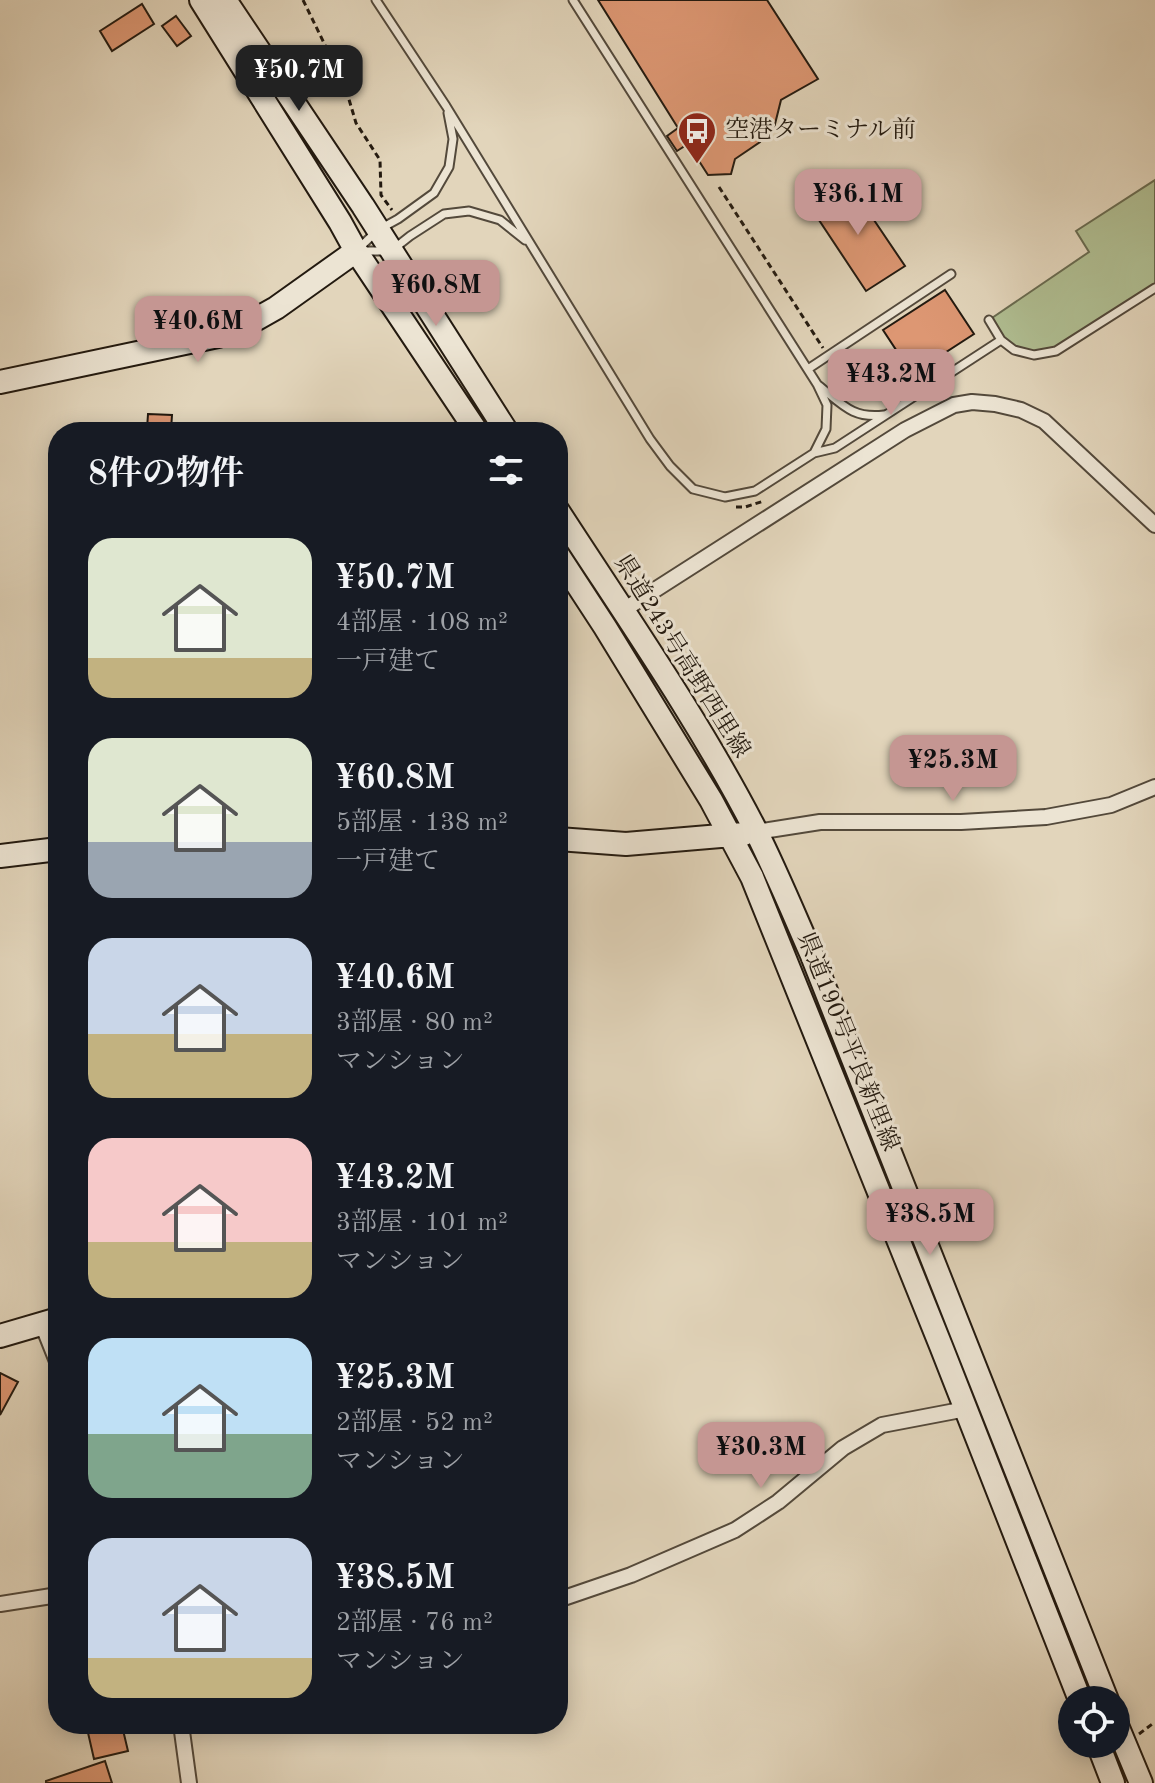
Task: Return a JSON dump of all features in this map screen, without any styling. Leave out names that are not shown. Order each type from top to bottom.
[{"type":"main road","points":[[201,0],[356,251],[470,422]]},
{"type":"main road","points":[[225,0],[501,422]]},
{"type":"main road","points":[[0,382],[218,336],[276,308],[356,251]]},
{"type":"main road","name":"県道243号高野西里線","points":[[568,527],[687,711],[757,832]]},
{"type":"main road","name":"県道243号高野西里線","points":[[568,570],[732,835]]},
{"type":"main road","points":[[568,840],[626,844],[757,832]]},
{"type":"main road","name":"県道190号平良新里線","points":[[757,832],[811,953],[1101,1686]]},
{"type":"main road","name":"県道190号平良新里線","points":[[732,835],[758,891],[1075,1686]]},
{"type":"main road","points":[[0,856],[48,850]]},
{"type":"main road","points":[[0,1336],[48,1322]]},
{"type":"main road","points":[[1130,1757],[1141,1783]]},
{"type":"main road","points":[[1101,1758],[1106,1781]]},
{"type":"street","points":[[622,611],[905,430],[954,405],[972,402],[1021,410],[1044,421],[1155,525]]},
{"type":"street","points":[[757,832],[820,822],[961,822],[1046,817],[1111,805],[1155,787]]},
{"type":"street","points":[[568,1597],[631,1575],[735,1530],[778,1502],[843,1448],[882,1425],[966,1409]]},
{"type":"street","points":[[0,1604],[48,1597]]},
{"type":"street","points":[[182,1734],[189,1783]]},
{"type":"lane","points":[[376,0],[446,106],[650,439],[670,466],[693,489],[725,497],[755,491],[814,453],[835,448],[1001,340]]},
{"type":"lane","points":[[573,0],[817,384],[827,405],[826,429],[814,453]]},
{"type":"lane","points":[[356,251],[378,230],[434,193],[449,167],[453,139],[446,106]]},
{"type":"lane","points":[[356,251],[391,251],[444,214],[469,211],[500,220],[530,244]]},
{"type":"lane","points":[[808,369],[951,274]]},
{"type":"lane","points":[[989,320],[1001,340],[1014,350],[1034,355],[1056,351],[1155,288]]},
{"type":"lane","points":[[817,384],[856,414],[868,417],[886,415]]},
{"type":"path","points":[[303,0],[345,86],[356,123],[380,160],[381,195],[398,219]]},
{"type":"path","points":[[719,187],[868,417]]},
{"type":"green space","points":[[1155,180],[1155,288],[1056,351],[1034,355],[1014,350],[1001,340],[989,320],[1089,252],[1076,231]]},
{"type":"building","points":[[598,0],[767,0],[818,79],[781,100],[774,128],[756,130],[760,142],[735,159],[731,174],[708,175],[688,144],[677,151],[667,136],[678,128]]},
{"type":"building","points":[[142,4],[154,24],[112,51],[100,31]]},
{"type":"building","points":[[176,16],[191,36],[177,46],[162,26]]},
{"type":"building","points":[[849,183],[905,266],[866,291],[811,208]]},
{"type":"building","points":[[945,290],[974,334],[912,374],[883,330]]},
{"type":"building","points":[[148,414],[172,415],[172,422],[147,422]]},
{"type":"building","points":[[0,1373],[18,1382],[0,1415]]},
{"type":"building","points":[[88,1734],[124,1734],[128,1751],[94,1759]]},
{"type":"building","points":[[105,1761],[112,1783],[46,1783],[46,1781]]},
{"type":"place","name":"空港ターミナル前","points":[[697,165]]}]
